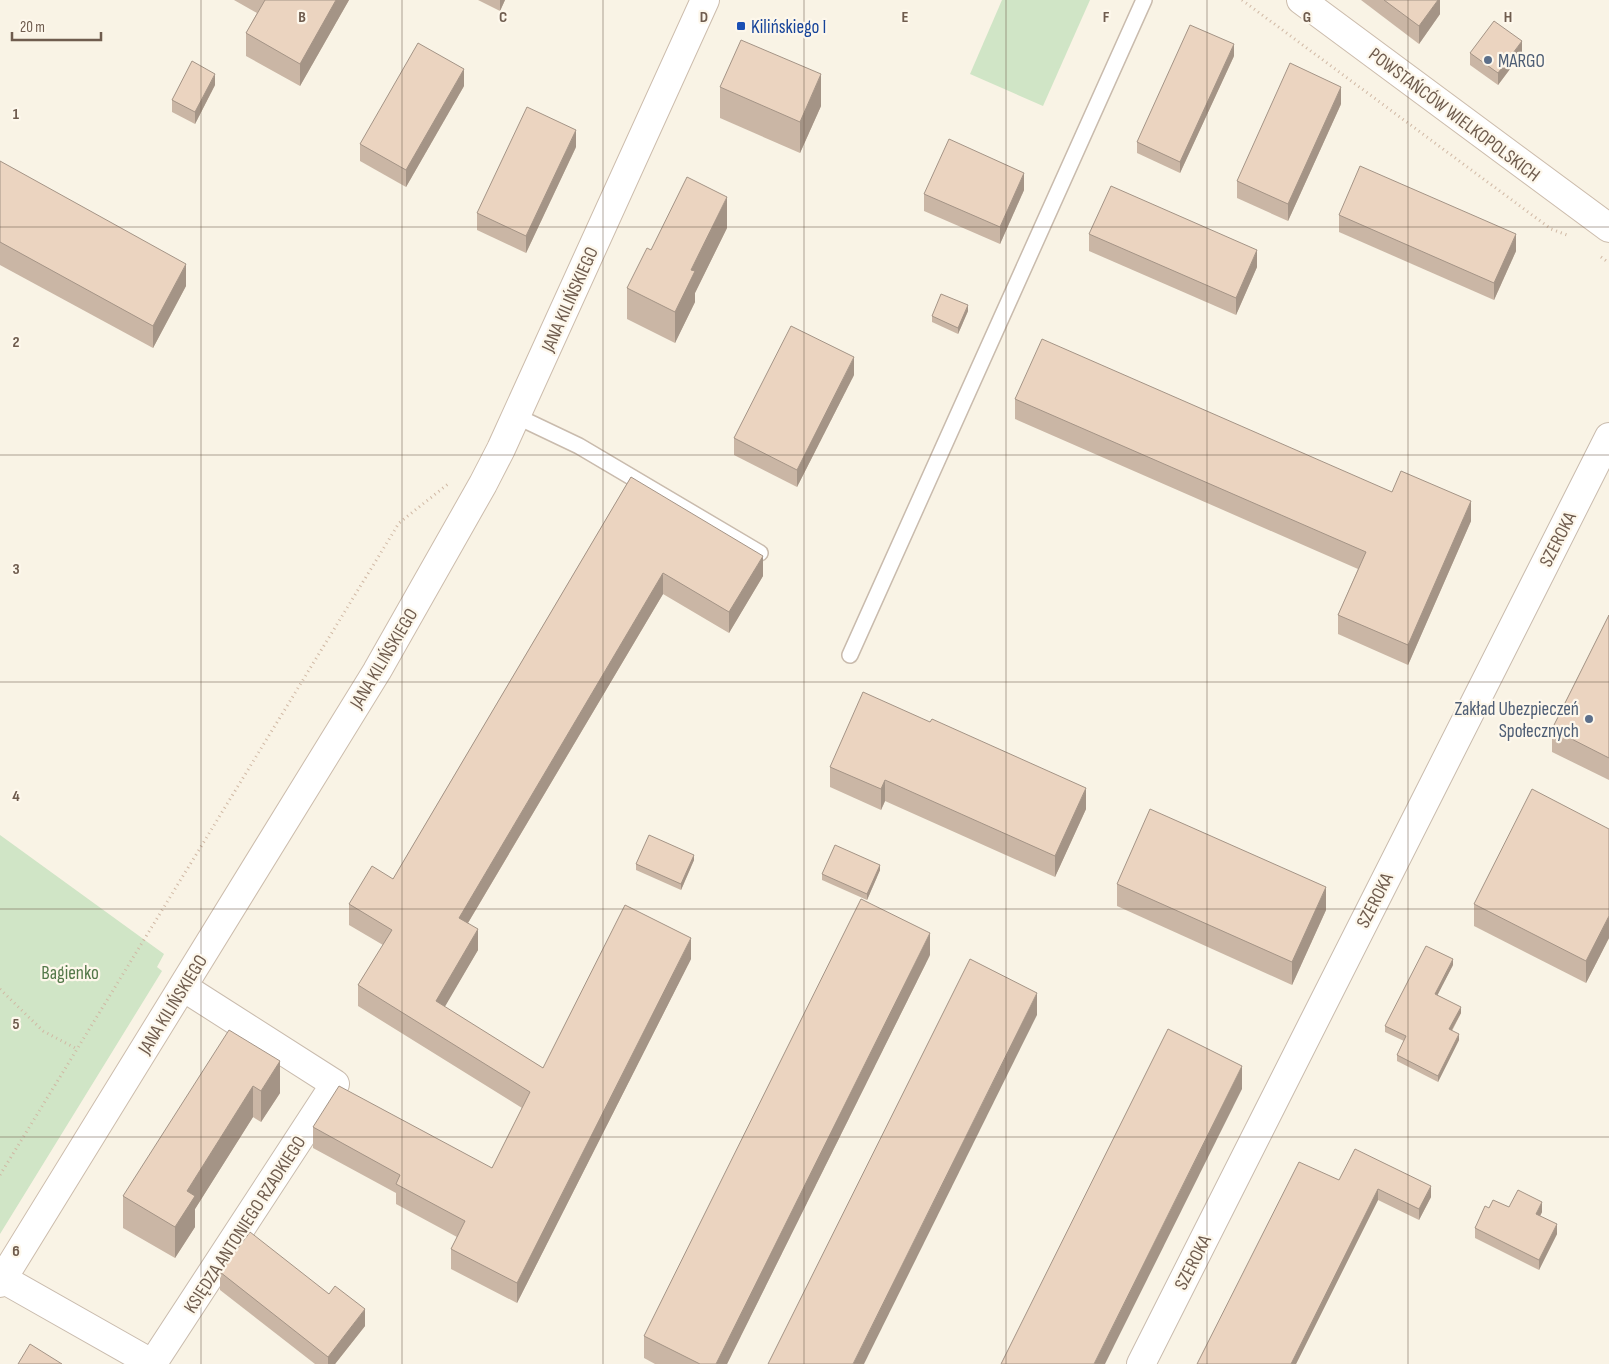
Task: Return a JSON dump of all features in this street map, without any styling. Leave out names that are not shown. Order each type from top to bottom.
[{"type":"street","name":"JANA KILIŃSKIEGO","points":[[1,1281],[184,987],[377,671],[483,484],[516,416],[705,0]]},
{"type":"street","name":"POWSTAŃCÓW WIELKOPOLSKICH","points":[[1301,0],[1609,228]]},
{"type":"street","name":"SZEROKA","points":[[1141,1364],[1609,437]]},
{"type":"street","name":"KSIĘDZA ANTONIEGO RZADKIEGO","points":[[153,1364],[335,1084],[184,987]]},
{"type":"street","points":[[1,1281],[153,1364]]},
{"type":"lane","points":[[850,655],[1144,0]]},
{"type":"lane","points":[[516,416],[579,446],[760,553]]},
{"type":"path","points":[[1242,0],[1551,229],[1573,237]]},
{"type":"path","points":[[1595,252],[1609,263]]},
{"type":"path","points":[[0,1175],[399,523],[451,482]]},
{"type":"path","points":[[0,989],[43,1031],[77,1049]]},
{"type":"green space","points":[[1002,0],[1090,0],[1043,106],[970,74]]},
{"type":"green space","name":"Bagienko","points":[[0,835],[164,954],[157,967],[162,971],[0,1234]]},
{"type":"building","points":[[265,0],[336,0],[300,64],[246,33]]},
{"type":"building","points":[[1384,0],[1438,0],[1419,26]]},
{"type":"building","points":[[1494,21],[1522,41],[1498,73],[1470,53]]},
{"type":"building","points":[[1190,25],[1234,44],[1180,162],[1137,142]]},
{"type":"building","points":[[741,40],[821,74],[800,122],[720,87]]},
{"type":"building","points":[[418,43],[464,69],[406,170],[360,144]]},
{"type":"building","points":[[192,61],[215,74],[195,112],[172,100]]},
{"type":"building","points":[[1290,63],[1341,87],[1288,204],[1237,181]]},
{"type":"building","points":[[527,107],[576,130],[526,236],[477,213]]},
{"type":"building","points":[[949,139],[1024,173],[1000,227],[924,194]]},
{"type":"building","points":[[0,161],[186,264],[153,326],[0,242]]},
{"type":"building","points":[[1360,166],[1516,234],[1494,283],[1339,215]]},
{"type":"building","points":[[687,177],[727,197],[691,270],[695,271],[675,312],[627,288],[647,248],[651,250]]},
{"type":"building","points":[[1111,186],[1257,250],[1236,298],[1089,234]]},
{"type":"building","points":[[941,294],[968,305],[958,328],[932,316]]},
{"type":"building","points":[[791,326],[854,357],[797,470],[734,438]]},
{"type":"building","points":[[1042,339],[1392,492],[1401,471],[1471,501],[1408,645],[1338,615],[1366,552],[1015,399]]},
{"type":"building","points":[[631,477],[763,556],[729,612],[663,573],[459,918],[478,929],[436,1001],[543,1068],[625,905],[691,938],[517,1283],[451,1249],[465,1221],[396,1184],[400,1175],[313,1127],[339,1086],[492,1168],[530,1092],[358,985],[392,930],[349,904],[372,866],[393,879]]},
{"type":"building","name":"Zakład Ubezpieczeń Społecznych","points":[[1609,615],[1609,758],[1552,729]]},
{"type":"building","points":[[863,692],[930,722],[932,719],[1086,788],[1055,856],[885,780],[881,789],[830,767]]},
{"type":"building","points":[[1532,789],[1609,829],[1609,916],[1586,961],[1474,904]]},
{"type":"building","points":[[1150,809],[1326,887],[1292,962],[1117,884]]},
{"type":"building","points":[[649,835],[694,855],[681,884],[636,864]]},
{"type":"building","points":[[835,845],[880,865],[867,894],[822,874]]},
{"type":"building","points":[[861,899],[930,933],[716,1364],[700,1364],[644,1336]]},
{"type":"building","points":[[1426,946],[1453,959],[1435,994],[1461,1007],[1449,1029],[1459,1034],[1438,1076],[1397,1055],[1406,1036],[1385,1026]]},
{"type":"building","points":[[970,959],[1037,993],[853,1364],[768,1364]]},
{"type":"building","points":[[1168,1029],[1242,1066],[1094,1364],[1001,1364]]},
{"type":"building","points":[[229,1030],[280,1061],[261,1091],[253,1086],[187,1191],[195,1196],[175,1227],[123,1196]]},
{"type":"building","points":[[1355,1149],[1431,1186],[1419,1209],[1378,1189],[1291,1364],[1197,1364],[1299,1162],[1339,1180]]},
{"type":"building","points":[[1518,1190],[1542,1202],[1536,1214],[1557,1224],[1539,1260],[1475,1228],[1485,1206],[1489,1208],[1493,1200],[1509,1207]]},
{"type":"building","points":[[250,1232],[329,1294],[335,1286],[365,1309],[328,1357],[220,1272]]},
{"type":"building","points":[[30,1344],[62,1364],[18,1364]]},
{"type":"place","name":"Kilińskiego I","points":[[741,26]]},
{"type":"place","name":"MARGO","points":[[1488,60]]},
{"type":"place","name":"Zakład Ubezpieczeń Społecznych","points":[[1589,719]]}]
